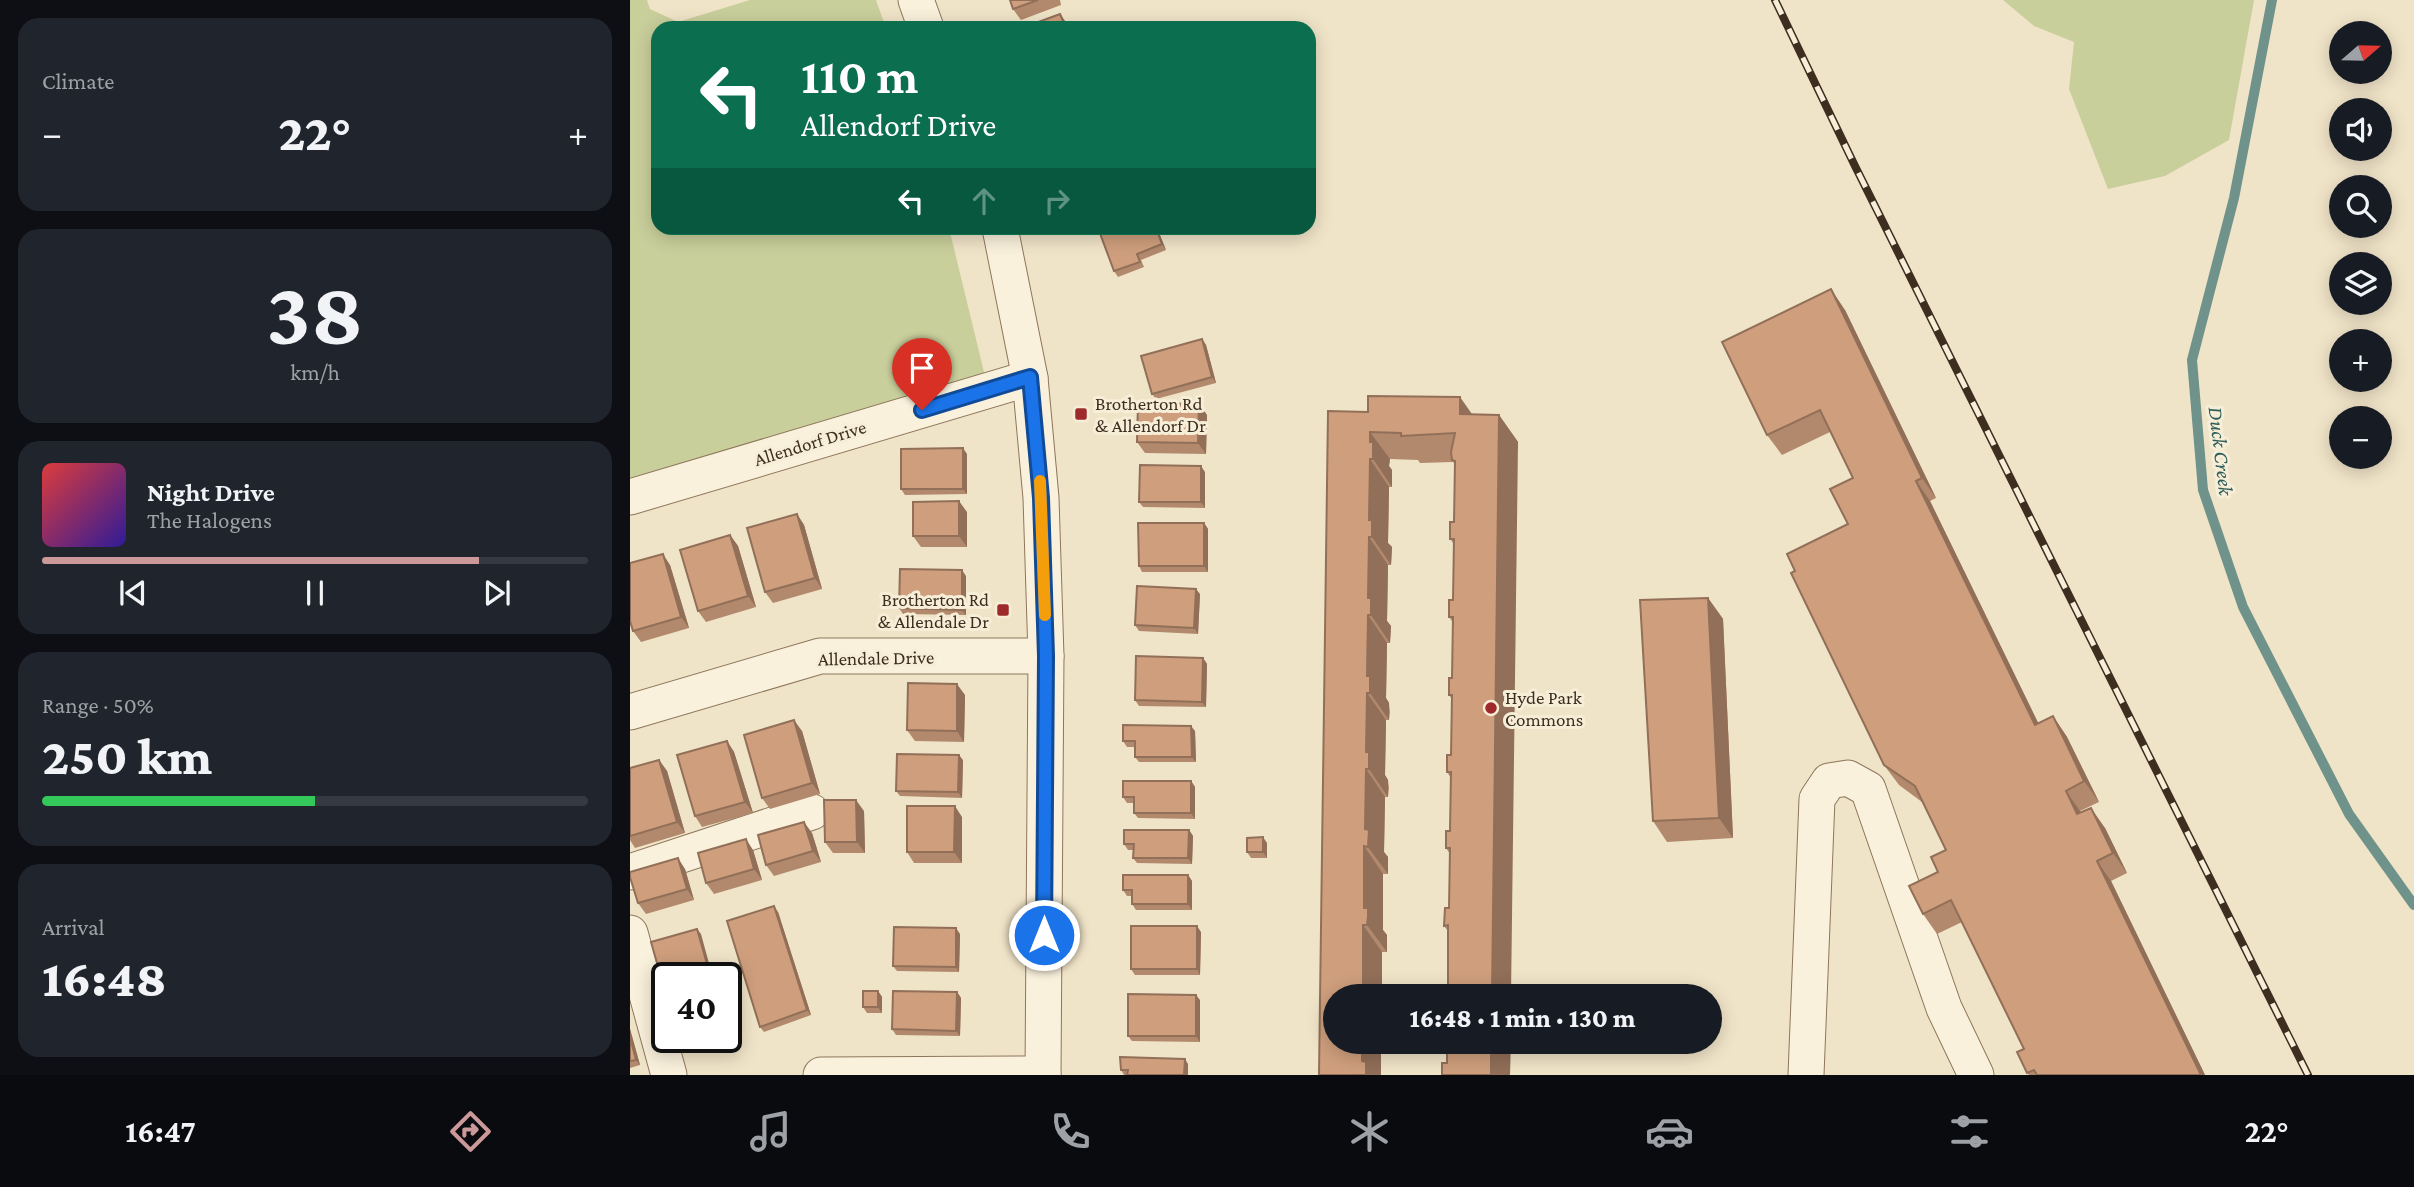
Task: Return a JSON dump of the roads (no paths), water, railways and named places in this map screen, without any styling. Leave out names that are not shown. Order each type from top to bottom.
[{"type":"street","points":[[916,0],[924,21]]},
{"type":"street","points":[[821,1075],[1043,1075],[1046,656],[1041,498],[1030,377],[1001,235]]},
{"type":"street","name":"Allendorf Drive","points":[[630,496],[1030,377]]},
{"type":"street","name":"Allendale Drive","points":[[630,712],[820,656],[1046,656]]},
{"type":"street","points":[[1806,1075],[1816,799],[1829,781],[1848,778],[1868,789],[1944,1008],[1976,1075]]},
{"type":"street","points":[[630,872],[812,812]]},
{"type":"street","points":[[630,933],[669,1075]]},
{"type":"waterway","name":"Duck Creek","points":[[2272,0],[2234,198],[2192,360],[2203,490],[2243,607],[2349,814],[2414,905]]},
{"type":"railway","points":[[1775,0],[2308,1075]]},
{"type":"place","name":"Brotherton Rd & Allendorf Dr","points":[[1081,414]]},
{"type":"place","name":"Brotherton Rd & Allendale Dr","points":[[1003,610]]},
{"type":"place","name":"Hyde Park Commons","points":[[1491,708]]}]
